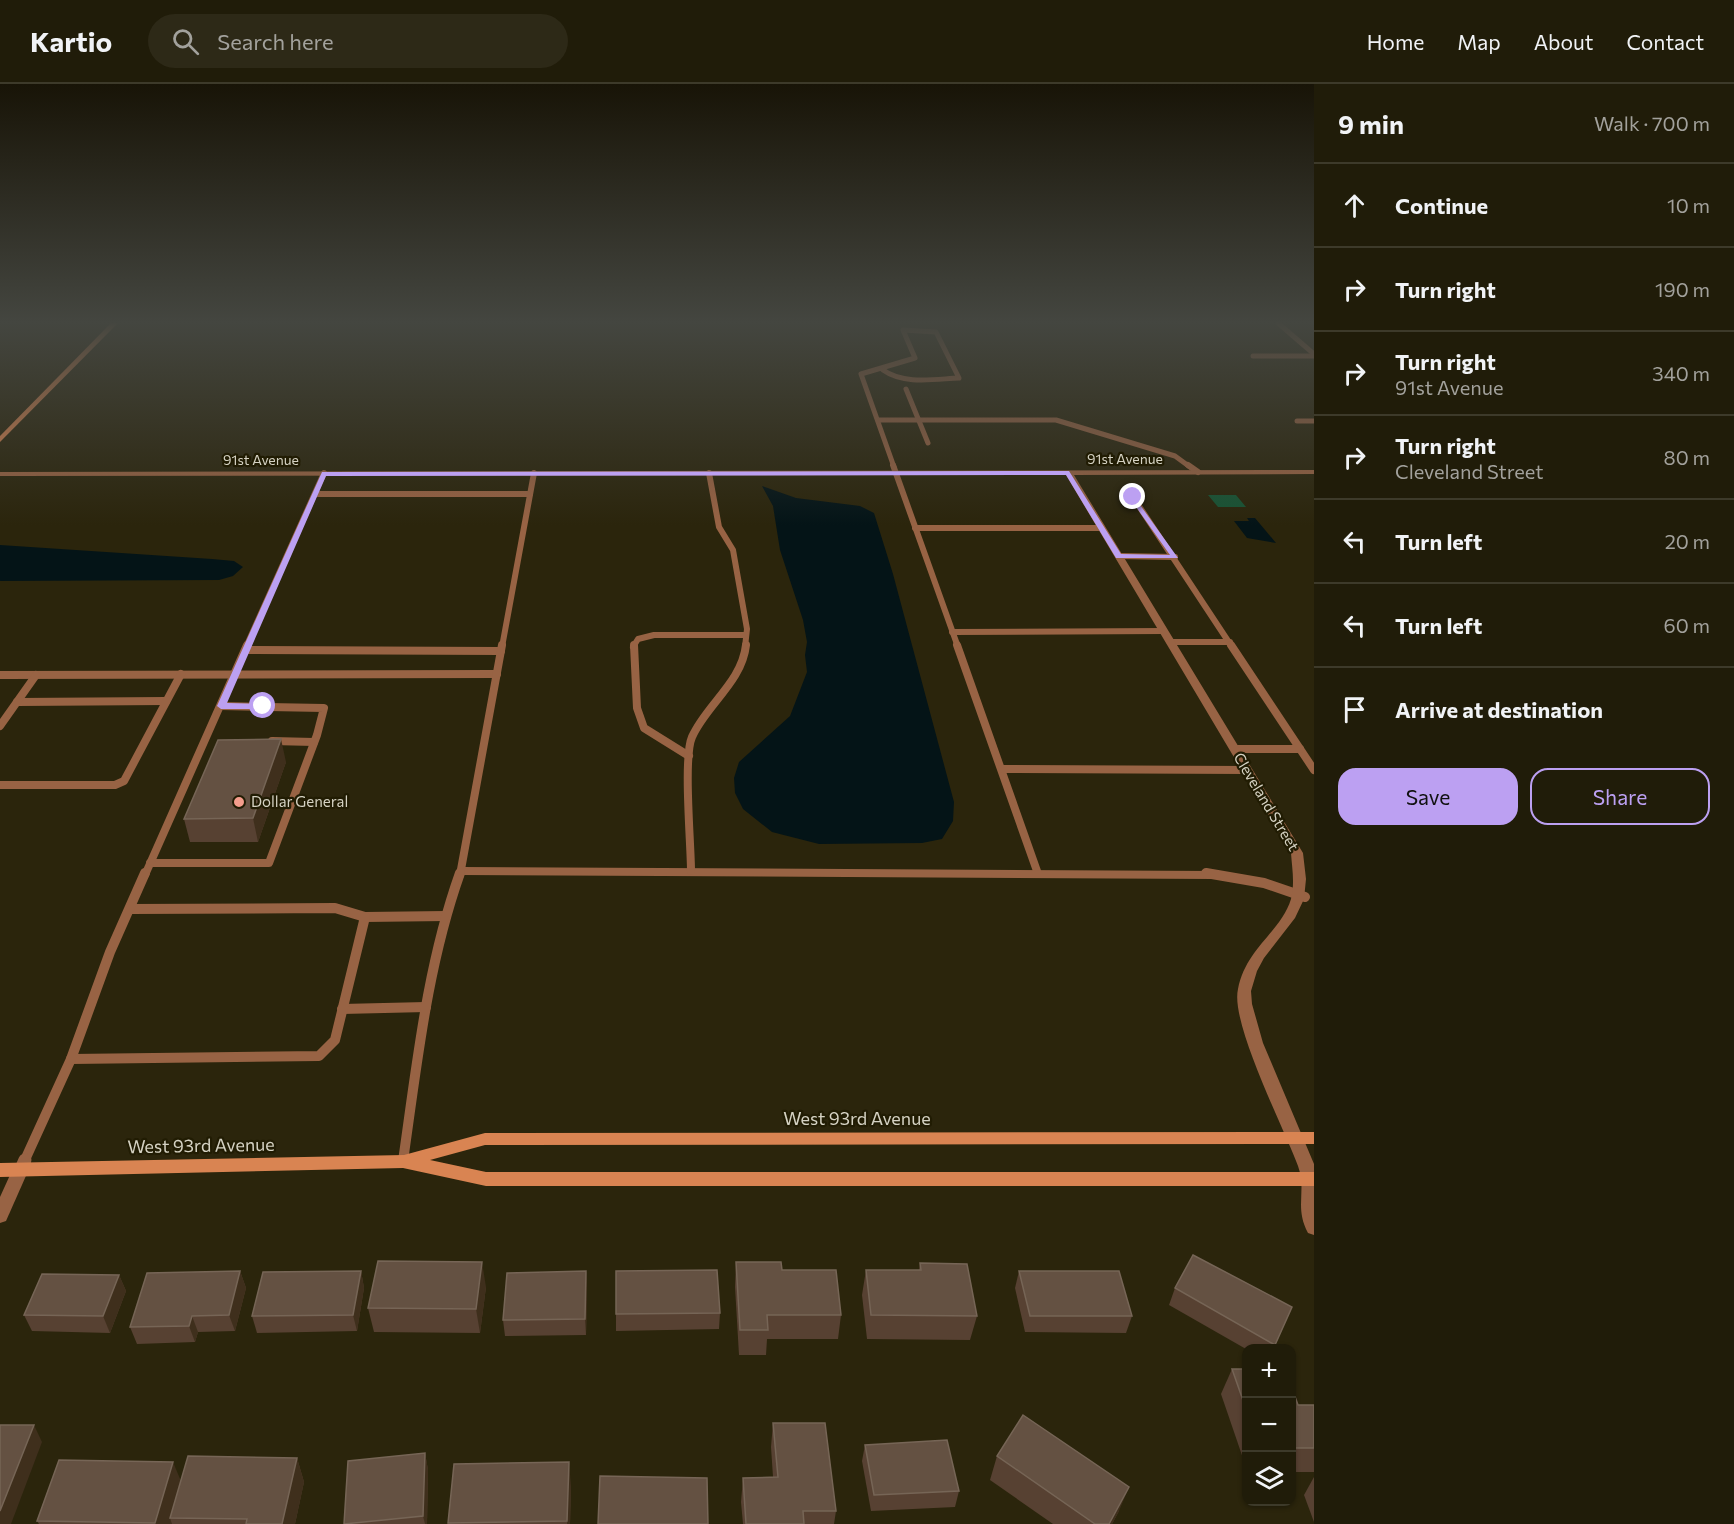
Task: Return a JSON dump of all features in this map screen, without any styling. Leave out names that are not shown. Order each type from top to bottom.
[{"type":"street","points":[[0,440],[49,390]]},
{"type":"street","name":"91st Avenue","points":[[0,474],[1314,472]]},
{"type":"street","name":"Cleveland Street","points":[[1069,473],[1297,853],[1305,874],[1305,897]]},
{"type":"street","points":[[1305,897],[1285,930],[1251,965],[1243,993],[1250,1028],[1313,1180],[1307,1218],[1314,1228]]},
{"type":"street","name":"West 93rd Avenue","points":[[403,1161],[485,1139],[1314,1138]]},
{"type":"street","name":"West 93rd Avenue","points":[[0,1170],[403,1161],[486,1179],[1313,1180]]},
{"type":"street","points":[[0,1216],[21,1169]]},
{"type":"lane","points":[[867,390],[1037,871]]},
{"type":"lane","points":[[906,390],[928,443]]},
{"type":"lane","points":[[878,420],[1056,420],[1175,456],[1198,472]]},
{"type":"lane","points":[[1297,420],[1314,421]]},
{"type":"lane","points":[[403,1161],[426,1007],[446,916],[461,871],[534,473]]},
{"type":"lane","points":[[691,871],[689,756],[692,737],[737,672],[745,651],[746,635],[733,550],[719,527],[709,473]]},
{"type":"lane","points":[[21,1169],[71,1059],[106,963],[324,474]]},
{"type":"lane","points":[[315,494],[530,494]]},
{"type":"lane","points":[[1133,497],[1175,557],[1314,770]]},
{"type":"lane","points":[[915,528],[1102,528]]},
{"type":"lane","points":[[1119,556],[1175,557]]},
{"type":"lane","points":[[952,632],[1167,637],[1230,642]]},
{"type":"lane","points":[[689,756],[644,728],[637,708],[632,648],[638,639],[654,634],[746,635]]},
{"type":"lane","points":[[246,650],[501,651]]},
{"type":"lane","points":[[0,785],[115,785],[124,781],[180,674]]},
{"type":"lane","points":[[0,675],[497,674]]},
{"type":"lane","points":[[0,726],[36,675]]},
{"type":"lane","points":[[17,702],[166,701]]},
{"type":"lane","points":[[150,863],[269,863],[314,742],[324,708],[221,706]]},
{"type":"lane","points":[[206,741],[216,741]]},
{"type":"lane","points":[[260,741],[314,742]]},
{"type":"lane","points":[[1235,749],[1300,749]]},
{"type":"lane","points":[[1002,769],[1247,770]]},
{"type":"lane","points":[[461,871],[1205,873],[1264,884],[1305,897]]},
{"type":"lane","points":[[130,909],[335,908],[365,917],[446,916]]},
{"type":"lane","points":[[71,1059],[319,1056],[335,1040],[365,917]]},
{"type":"lane","points":[[342,1009],[426,1007]]},
{"type":"green space","points":[[1208,495],[1236,495],[1246,507],[1218,507]]},
{"type":"shaded area","points":[[762,486],[796,498],[860,506],[874,513],[893,574],[954,802],[953,821],[942,839],[922,843],[819,844],[772,832],[743,809],[735,793],[734,778],[739,762],[790,716],[807,672],[805,655],[807,642],[803,620],[780,550],[773,506]]},
{"type":"shaded area","points":[[1247,518],[1255,518],[1276,543],[1247,538],[1234,521],[1249,521]]},
{"type":"shaded area","points":[[0,545],[212,559],[234,561],[243,567],[233,576],[219,580],[0,581]]},
{"type":"building","points":[[281,739],[253,818],[184,819],[218,740]]},
{"type":"building","points":[[1193,1255],[1292,1307],[1275,1344],[1273,1344],[1175,1288]]},
{"type":"building","points":[[378,1261],[482,1262],[476,1309],[368,1308]]},
{"type":"building","points":[[736,1262],[781,1262],[782,1270],[836,1270],[841,1315],[767,1315],[768,1330],[740,1330]]},
{"type":"building","points":[[920,1263],[967,1264],[977,1316],[871,1315],[866,1270],[921,1270]]},
{"type":"building","points":[[717,1270],[720,1313],[616,1314],[616,1271]]},
{"type":"building","points":[[240,1271],[229,1315],[192,1316],[189,1326],[130,1327],[147,1273]]},
{"type":"building","points":[[361,1271],[353,1315],[252,1316],[263,1272]]},
{"type":"building","points":[[586,1271],[585,1319],[503,1320],[507,1273]]},
{"type":"building","points":[[1019,1271],[1119,1271],[1132,1316],[1030,1316]]},
{"type":"building","points":[[42,1274],[119,1275],[103,1316],[24,1315]]},
{"type":"building","points":[[1232,1369],[1242,1369],[1242,1398]]},
{"type":"building","points":[[1296,1399],[1298,1405],[1314,1405],[1314,1448],[1296,1448]]},
{"type":"building","points":[[1023,1415],[1129,1487],[1109,1524],[1095,1524],[997,1456]]},
{"type":"building","points":[[773,1423],[825,1423],[836,1511],[803,1511],[804,1524],[746,1524],[743,1478],[778,1477]]},
{"type":"building","points":[[0,1425],[34,1425],[0,1511]]},
{"type":"building","points":[[947,1440],[959,1491],[874,1495],[865,1445]]},
{"type":"building","points":[[425,1453],[423,1516],[344,1524],[348,1461]]},
{"type":"building","points":[[188,1456],[297,1458],[282,1524],[246,1524],[247,1519],[170,1518]]},
{"type":"building","points":[[59,1460],[173,1462],[155,1523],[37,1521]]},
{"type":"building","points":[[569,1462],[567,1521],[448,1523],[454,1464]]},
{"type":"building","points":[[600,1476],[707,1478],[708,1524],[598,1524]]},
{"type":"place","name":"Dollar General","points":[[239,802]]},
{"type":"route","points":[[263,706],[221,706],[324,474],[1069,473],[1119,556],[1175,557],[1133,497]]}]
